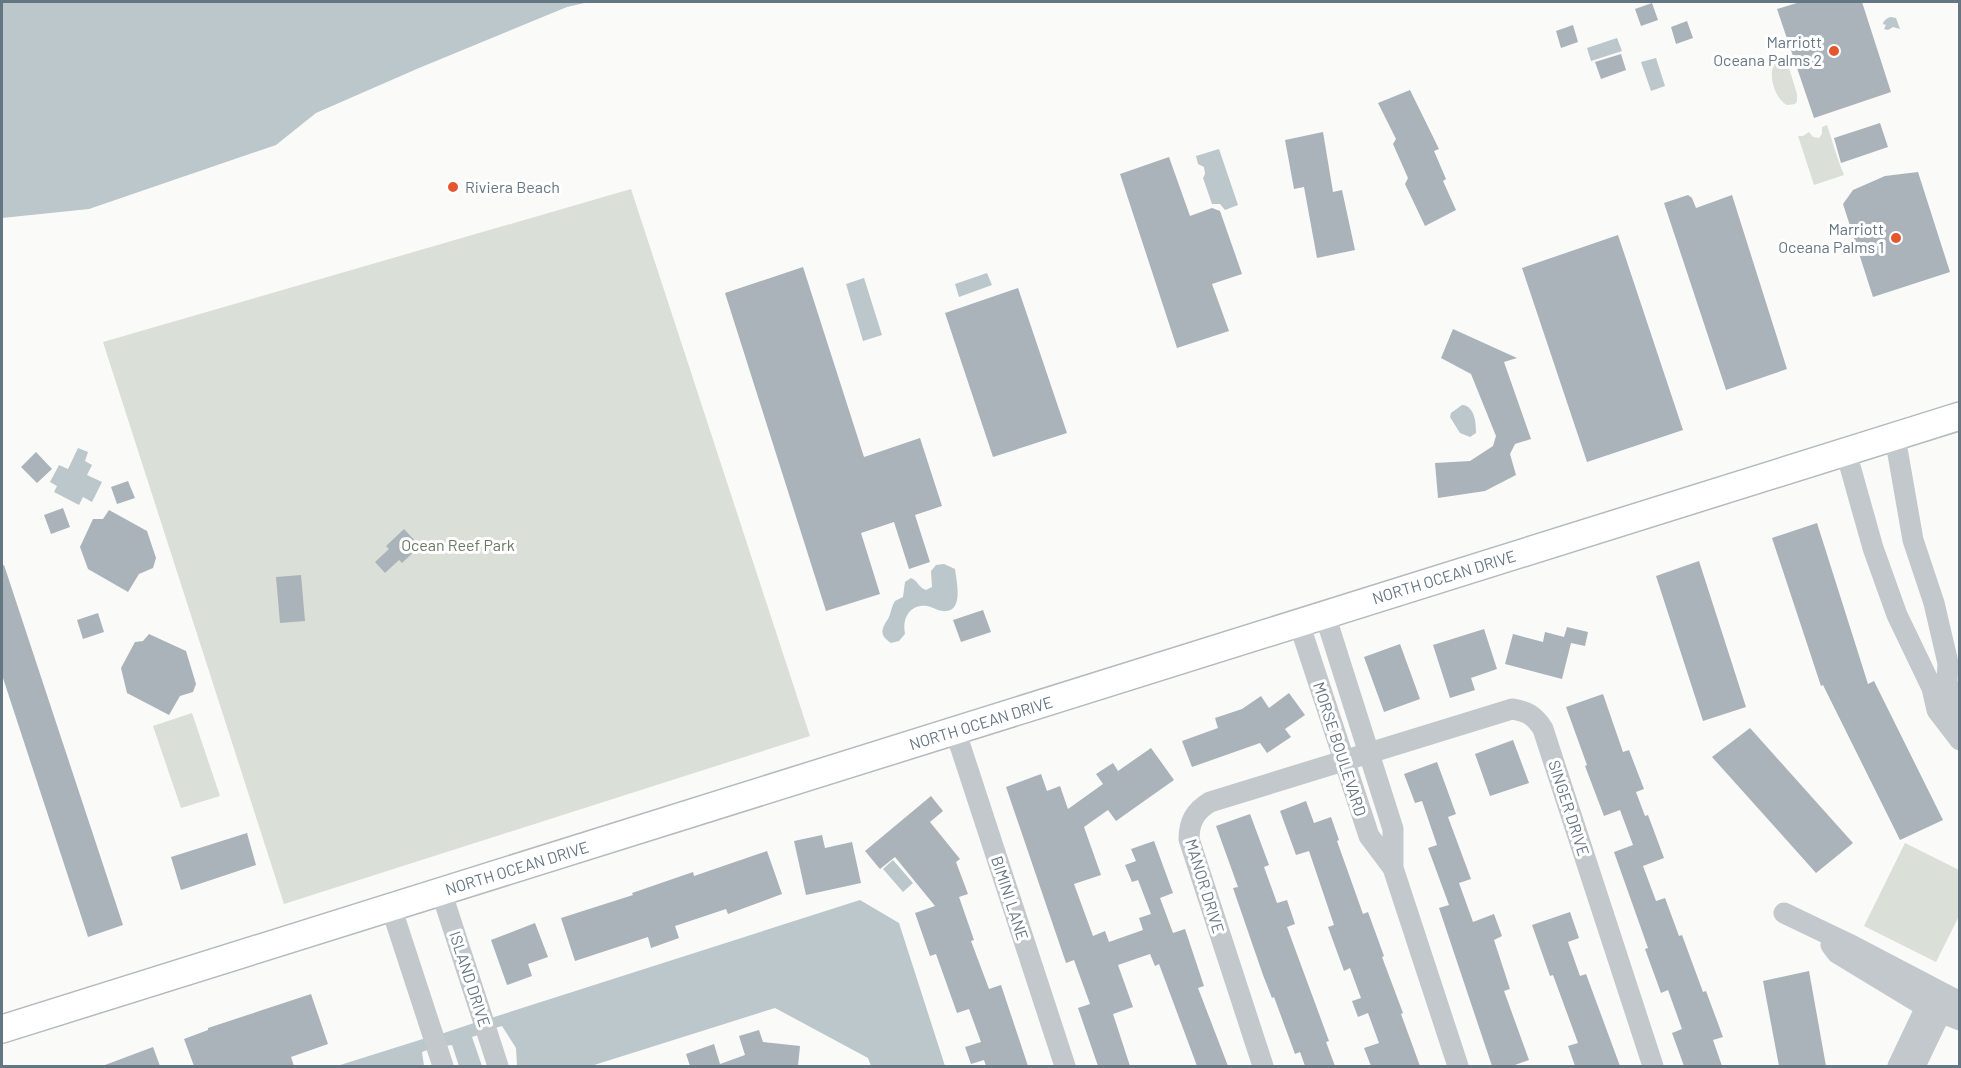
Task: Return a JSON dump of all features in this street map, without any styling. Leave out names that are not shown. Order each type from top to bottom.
[{"type":"main road","name":"NORTH OCEAN DRIVE","points":[[2,1029],[1959,416]]},
{"type":"street","points":[[1895,437],[1913,540],[1934,603],[1948,663],[1947,682],[1952,700],[1959,711]]},
{"type":"street","points":[[1846,452],[1874,548],[1897,615],[1932,688],[1937,710],[1959,740]]},
{"type":"street","name":"MORSE BOULEVARD","points":[[1325,615],[1394,829],[1393,868]]},
{"type":"street","name":"MORSE BOULEVARD","points":[[1299,623],[1369,836],[1393,868],[1458,1066]]},
{"type":"street","name":"SINGER DRIVE","points":[[1369,753],[1512,709],[1525,711],[1536,719],[1543,729],[1653,1066]]},
{"type":"street","name":"BIMINI LANE","points":[[955,730],[1065,1066]]},
{"type":"street","name":"MANOR DRIVE","points":[[1263,1066],[1189,839],[1189,826],[1199,808],[1210,802],[1369,753]]},
{"type":"street","name":"ISLAND DRIVE","points":[[441,891],[498,1066]]},
{"type":"street","points":[[391,907],[443,1066]]},
{"type":"street","points":[[1784,913],[1820,930],[1942,1004],[1959,1020]]},
{"type":"street","points":[[1898,1066],[1942,1004]]},
{"type":"street","points":[[1915,1066],[1942,1004]]},
{"type":"green space","points":[[1781,62],[1788,65],[1797,94],[1795,104],[1787,105],[1779,98],[1772,80],[1774,64]]},
{"type":"green space","points":[[1827,125],[1844,175],[1814,185],[1798,136],[1809,132],[1813,137],[1819,138],[1822,134],[1822,127]]},
{"type":"green space","name":"Ocean Reef Park","points":[[631,189],[810,736],[284,904],[103,342]]},
{"type":"green space","points":[[192,713],[220,796],[181,808],[153,726]]},
{"type":"green space","points":[[1905,843],[1959,870],[1959,916],[1936,962],[1864,926]]},
{"type":"shaded area","points":[[2,2],[589,2],[567,7],[316,113],[276,145],[89,209],[2,218]]},
{"type":"shaded area","points":[[1891,17],[1896,18],[1900,29],[1893,27],[1888,30],[1884,29],[1886,25],[1883,24],[1884,22]]},
{"type":"shaded area","points":[[1617,38],[1622,51],[1591,61],[1587,48]]},
{"type":"shaded area","points":[[1656,58],[1665,86],[1651,91],[1641,62]]},
{"type":"shaded area","points":[[1219,149],[1238,205],[1225,210],[1220,204],[1212,204],[1203,178],[1204,167],[1198,164],[1196,156]]},
{"type":"shaded area","points":[[987,273],[992,285],[959,297],[955,284]]},
{"type":"shaded area","points":[[864,278],[882,335],[863,341],[846,284]]},
{"type":"shaded area","points":[[1462,405],[1470,408],[1475,420],[1476,433],[1470,437],[1460,433],[1450,417],[1451,413]]},
{"type":"shaded area","points":[[78,448],[88,452],[85,461],[92,465],[87,475],[102,482],[92,502],[83,497],[79,505],[54,492],[57,486],[50,482],[59,465],[68,469]]},
{"type":"shaded area","points":[[944,564],[955,569],[958,593],[955,605],[946,611],[927,606],[916,607],[906,618],[905,634],[899,641],[891,643],[884,637],[883,629],[895,601],[903,597],[905,582],[911,578],[926,590],[932,587],[931,571],[936,565]]},
{"type":"shaded area","points":[[893,860],[913,883],[903,892],[883,869]]},
{"type":"shaded area","points":[[860,900],[899,923],[945,1066],[871,1066],[868,1058],[775,1008],[591,1066],[517,1066],[516,1048],[502,1026],[495,1028],[491,1018]]},
{"type":"shaded area","points":[[477,1022],[481,1034],[472,1037],[482,1066],[459,1066],[452,1045],[445,1046],[441,1034]]},
{"type":"shaded area","points":[[426,1038],[430,1049],[422,1052],[424,1066],[337,1066]]},
{"type":"building","name":"Marriott Oceana Palms 2","points":[[1800,2],[1862,2],[1891,92],[1814,118],[1777,9]]},
{"type":"building","points":[[1652,3],[1658,20],[1641,26],[1635,9]]},
{"type":"building","points":[[1687,21],[1693,38],[1676,44],[1671,27]]},
{"type":"building","points":[[1573,25],[1578,42],[1561,48],[1556,31]]},
{"type":"building","points":[[1621,54],[1626,70],[1601,79],[1595,62]]},
{"type":"building","points":[[1410,90],[1439,149],[1434,151],[1446,179],[1443,181],[1456,210],[1425,226],[1405,184],[1408,178],[1393,144],[1396,139],[1378,103]]},
{"type":"building","points":[[1880,123],[1888,147],[1841,163],[1834,138]]},
{"type":"building","points":[[1323,132],[1333,192],[1342,190],[1355,250],[1317,258],[1304,187],[1294,189],[1285,140]]},
{"type":"building","points":[[1169,157],[1190,216],[1212,208],[1220,211],[1242,274],[1212,284],[1229,331],[1177,348],[1120,174]]},
{"type":"building","name":"Marriott Oceana Palms 1","points":[[1918,172],[1950,272],[1873,297],[1843,204],[1853,190],[1885,176]]},
{"type":"building","points":[[1688,195],[1692,198],[1696,208],[1732,195],[1787,369],[1726,390],[1664,203]]},
{"type":"building","points":[[1618,235],[1683,430],[1587,462],[1522,268]]},
{"type":"building","points":[[803,267],[864,457],[920,438],[942,506],[915,515],[930,562],[909,569],[894,522],[861,533],[880,594],[826,611],[725,293]]},
{"type":"building","points":[[1018,288],[1067,433],[993,457],[945,313]]},
{"type":"building","points":[[1453,329],[1517,358],[1504,362],[1531,439],[1515,444],[1510,454],[1516,475],[1485,491],[1438,498],[1435,463],[1470,461],[1493,446],[1496,436],[1471,374],[1441,358]]},
{"type":"building","points":[[36,452],[52,469],[37,483],[21,467]]},
{"type":"building","points":[[128,481],[135,498],[117,504],[111,487]]},
{"type":"building","points":[[63,508],[70,527],[51,534],[44,515]]},
{"type":"building","points":[[109,510],[147,531],[156,558],[153,568],[139,574],[128,592],[88,569],[80,547],[93,519],[103,519]]},
{"type":"building","points":[[1817,523],[1868,684],[1874,681],[1943,820],[1900,840],[1823,685],[1821,686],[1772,538]]},
{"type":"building","points":[[404,529],[420,546],[402,563],[399,560],[385,573],[375,562],[389,549],[386,546]]},
{"type":"building","points":[[1699,561],[1746,707],[1703,721],[1656,576]]},
{"type":"building","points":[[4,565],[123,925],[88,937],[2,675],[2,566]]},
{"type":"building","points":[[301,575],[305,621],[280,623],[276,577]]},
{"type":"building","points":[[983,610],[991,632],[961,642],[953,620]]},
{"type":"building","points":[[98,613],[104,632],[83,639],[77,620]]},
{"type":"building","points":[[1567,627],[1588,632],[1585,646],[1571,643],[1562,679],[1505,664],[1513,634],[1543,642],[1545,632],[1564,637]]},
{"type":"building","points":[[1484,629],[1497,669],[1471,678],[1475,690],[1450,698],[1433,645]]},
{"type":"building","points":[[149,634],[186,651],[196,684],[193,692],[180,696],[169,715],[127,693],[121,668],[135,642],[143,641]]},
{"type":"building","points":[[1400,644],[1420,699],[1384,712],[1364,657]]},
{"type":"building","points":[[1289,693],[1305,715],[1285,729],[1291,737],[1267,753],[1260,743],[1192,767],[1182,741],[1218,728],[1215,718],[1242,709],[1261,696],[1269,708]]},
{"type":"building","points":[[1603,694],[1623,752],[1629,750],[1644,789],[1636,792],[1645,816],[1648,815],[1664,858],[1643,866],[1656,901],[1665,898],[1679,936],[1682,935],[1703,992],[1706,991],[1723,1037],[1713,1040],[1722,1066],[1684,1066],[1672,1033],[1682,1029],[1668,990],[1661,993],[1645,949],[1648,948],[1614,852],[1633,845],[1620,810],[1604,816],[1566,707]]},
{"type":"building","points":[[1750,728],[1853,843],[1816,873],[1712,757]]},
{"type":"building","points":[[1513,740],[1529,783],[1490,796],[1475,754]]},
{"type":"building","points":[[1151,748],[1174,780],[1116,821],[1108,810],[1084,827],[1101,875],[1074,884],[1093,936],[1105,931],[1109,942],[1143,930],[1139,918],[1151,914],[1138,880],[1132,882],[1125,865],[1136,861],[1131,849],[1154,841],[1173,893],[1160,898],[1173,933],[1185,929],[1204,986],[1198,988],[1228,1066],[1197,1066],[1159,964],[1155,966],[1150,954],[1118,965],[1133,1007],[1113,1014],[1130,1066],[1098,1066],[1078,1008],[1090,1004],[1074,960],[1066,963],[1006,787],[1041,774],[1047,791],[1060,786],[1068,809],[1103,784],[1096,774],[1113,763],[1118,771]]},
{"type":"building","points":[[1437,762],[1456,814],[1448,817],[1471,879],[1459,883],[1473,922],[1494,914],[1502,936],[1494,940],[1510,989],[1504,991],[1529,1060],[1512,1066],[1492,1066],[1439,908],[1449,905],[1428,848],[1437,845],[1422,801],[1415,803],[1404,774]]},
{"type":"building","points":[[931,796],[943,811],[930,822],[960,859],[956,862],[968,894],[959,897],[974,940],[971,941],[989,989],[1001,985],[1028,1066],[986,1066],[984,1060],[971,1064],[965,1047],[981,1042],[969,1009],[957,1013],[936,954],[930,956],[915,913],[935,906],[895,857],[880,869],[865,851]]},
{"type":"building","points":[[1306,801],[1314,823],[1331,817],[1339,840],[1337,841],[1363,914],[1368,912],[1384,956],[1382,957],[1420,1066],[1371,1066],[1364,1048],[1379,1043],[1368,1013],[1358,1017],[1352,1001],[1361,998],[1350,968],[1344,971],[1328,927],[1334,925],[1309,851],[1296,855],[1280,811]]},
{"type":"building","points":[[1250,814],[1269,865],[1264,867],[1277,903],[1287,900],[1295,924],[1287,927],[1329,1041],[1326,1042],[1335,1066],[1305,1066],[1300,1052],[1295,1054],[1274,997],[1272,998],[1263,975],[1233,888],[1238,887],[1216,826]]},
{"type":"building","points":[[247,833],[256,865],[181,890],[171,857]]},
{"type":"building","points":[[822,835],[825,848],[852,842],[861,883],[806,895],[794,841]]},
{"type":"building","points":[[767,851],[782,894],[728,914],[726,909],[675,926],[679,938],[651,948],[648,937],[575,961],[561,918],[633,895],[632,893],[693,872],[694,876]]},
{"type":"building","points":[[1570,912],[1579,938],[1568,942],[1580,976],[1586,974],[1620,1066],[1575,1066],[1568,1046],[1578,1043],[1532,925]]},
{"type":"building","points":[[535,923],[548,957],[528,964],[532,976],[507,985],[491,940]]},
{"type":"building","points":[[1809,971],[1826,1066],[1779,1066],[1763,981]]},
{"type":"building","points":[[311,994],[328,1044],[291,1057],[294,1066],[194,1066],[184,1039],[208,1030],[208,1028]]},
{"type":"building","points":[[759,1030],[763,1042],[800,1046],[798,1066],[690,1066],[686,1054],[714,1044],[720,1064],[745,1055],[739,1036]]},
{"type":"building","points":[[153,1047],[160,1066],[105,1065]]},
{"type":"place","name":"Marriott Oceana Palms 2","points":[[1834,51]]},
{"type":"place","name":"Riviera Beach","points":[[453,187]]},
{"type":"place","name":"Marriott Oceana Palms 1","points":[[1896,238]]}]
